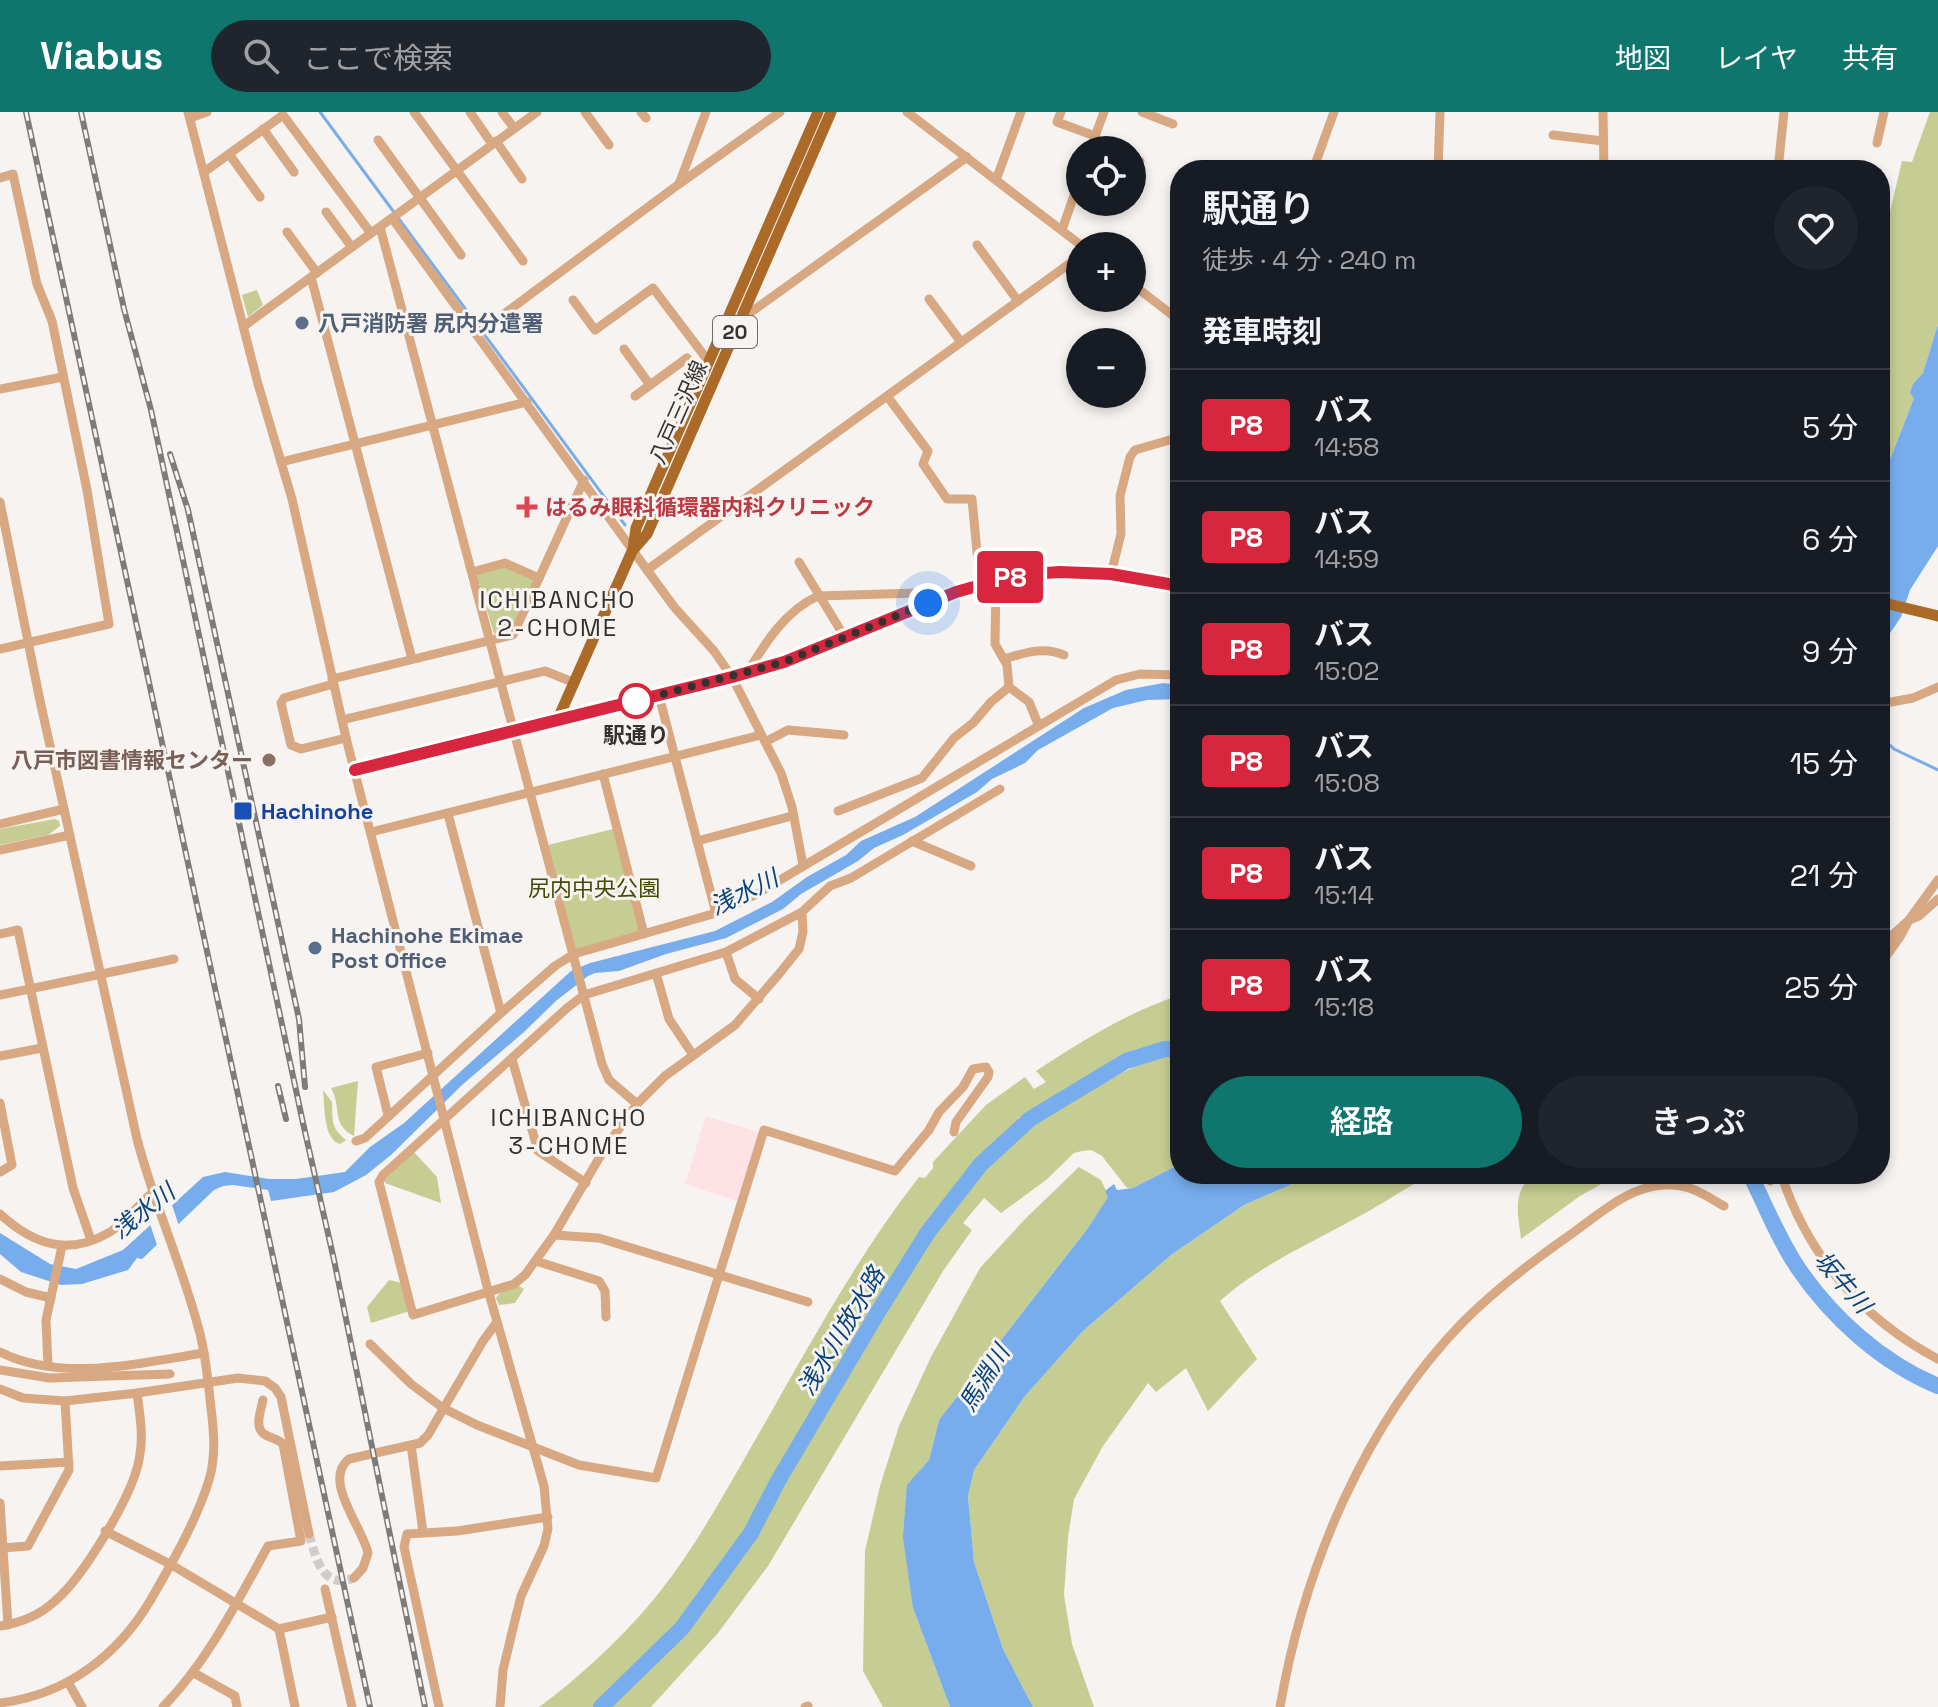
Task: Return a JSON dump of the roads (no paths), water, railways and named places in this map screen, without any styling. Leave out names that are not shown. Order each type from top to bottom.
[{"type":"main road","name":"八戸三沢線","points":[[557,721],[633,549],[636,528],[818,112]]},
{"type":"main road","name":"八戸三沢線","points":[[633,549],[647,534],[831,112]]},
{"type":"main road","points":[[355,770],[747,673],[784,662],[956,592],[1016,575],[1060,572],[1111,574],[1170,584]]},
{"type":"main road","points":[[1890,604],[1938,616]]},
{"type":"street","points":[[207,112],[189,115],[281,462],[346,738],[488,1290],[544,1486],[548,1517],[544,1546],[521,1596],[503,1670],[500,1707]]},
{"type":"street","points":[[414,112],[523,261]]},
{"type":"street","points":[[470,112],[522,179]]},
{"type":"street","points":[[502,112],[514,128]]},
{"type":"street","points":[[244,326],[537,112]]},
{"type":"street","points":[[585,112],[609,145]]},
{"type":"street","points":[[679,184],[706,112]]},
{"type":"street","points":[[477,334],[780,112]]},
{"type":"street","points":[[907,112],[1066,233]]},
{"type":"street","points":[[996,180],[1021,112]]},
{"type":"street","points":[[1061,112],[1057,122],[1080,136]]},
{"type":"street","points":[[1095,136],[1104,112]]},
{"type":"street","points":[[1142,112],[1173,124]]},
{"type":"street","points":[[1317,160],[1334,112]]},
{"type":"street","points":[[1438,160],[1440,112]]},
{"type":"street","points":[[1603,112],[1604,160]]},
{"type":"street","points":[[1779,160],[1784,112]]},
{"type":"street","points":[[1877,143],[1884,112]]},
{"type":"street","points":[[204,172],[285,113],[375,230],[432,425],[602,1064],[609,1080],[637,1104]]},
{"type":"street","points":[[263,129],[294,172]]},
{"type":"street","points":[[1553,135],[1603,141]]},
{"type":"street","points":[[378,140],[461,255]]},
{"type":"street","points":[[229,154],[260,197]]},
{"type":"street","points":[[740,320],[967,157]]},
{"type":"street","points":[[0,178],[13,174],[37,284],[52,321],[87,490],[109,624],[0,649]]},
{"type":"street","points":[[326,212],[351,246]]},
{"type":"street","points":[[395,216],[647,570],[732,677],[781,773],[792,807],[803,865]]},
{"type":"street","points":[[1062,230],[1067,216]]},
{"type":"street","points":[[287,232],[314,275],[412,659]]},
{"type":"street","points":[[977,245],[1018,301]]},
{"type":"street","points":[[647,570],[1066,266]]},
{"type":"street","points":[[573,300],[595,330],[653,288],[709,362]]},
{"type":"street","points":[[1146,295],[1170,313]]},
{"type":"street","points":[[929,299],[961,342]]},
{"type":"street","points":[[624,349],[650,385]]},
{"type":"street","points":[[635,396],[687,358],[702,377]]},
{"type":"street","points":[[0,389],[63,377]]},
{"type":"street","points":[[887,396],[928,451],[923,464],[947,499],[972,499],[980,584]]},
{"type":"street","points":[[281,462],[527,402]]},
{"type":"street","points":[[1111,574],[1121,534],[1120,496],[1130,457],[1135,450],[1170,440]]},
{"type":"street","points":[[346,738],[301,749],[291,745],[281,703],[284,698],[333,682],[513,635],[584,480]]},
{"type":"street","points":[[0,502],[137,1139],[152,1193],[199,1330],[215,1443],[210,1479],[170,1564],[129,1633],[101,1661],[68,1682],[0,1703]]},
{"type":"street","points":[[799,562],[844,636]]},
{"type":"street","points":[[472,572],[505,563],[539,578]]},
{"type":"street","points":[[996,580],[995,644],[1004,659],[1009,687],[1029,702],[1038,724]]},
{"type":"street","points":[[747,673],[788,615],[803,602],[818,596],[956,592]]},
{"type":"street","points":[[1004,659],[1033,651],[1052,651],[1064,655]]},
{"type":"street","points":[[342,720],[545,671],[575,683]]},
{"type":"street","points":[[356,1141],[365,1138],[501,1013],[555,966],[574,954],[716,913],[755,895],[1116,680],[1140,674],[1170,675]]},
{"type":"street","points":[[838,811],[922,778],[954,738],[1009,687]]},
{"type":"street","points":[[1890,702],[1913,698],[1938,687]]},
{"type":"street","points":[[659,696],[716,913]]},
{"type":"street","points":[[371,832],[788,730],[844,735]]},
{"type":"street","points":[[603,774],[644,934]]},
{"type":"street","points":[[802,912],[803,932],[799,949],[735,1025],[665,1076],[637,1104],[605,1148],[554,1235],[525,1275],[514,1284],[413,1315],[379,1182],[444,1116],[583,993],[726,952],[802,912],[830,886],[851,878],[1000,789]]},
{"type":"street","points":[[0,824],[64,809]]},
{"type":"street","points":[[448,814],[501,1013]]},
{"type":"street","points":[[697,841],[792,816]]},
{"type":"street","points":[[0,850],[70,835]]},
{"type":"street","points":[[912,841],[971,866]]},
{"type":"street","points":[[1890,951],[1938,880]]},
{"type":"street","points":[[1890,937],[1938,899]]},
{"type":"street","points":[[0,934],[18,930],[73,1188],[91,1240]]},
{"type":"street","points":[[726,952],[735,979],[759,999]]},
{"type":"street","points":[[0,995],[174,959]]},
{"type":"street","points":[[656,973],[669,1019],[693,1055]]},
{"type":"street","points":[[0,1056],[42,1048]]},
{"type":"street","points":[[388,1115],[376,1067],[428,1053]]},
{"type":"street","points":[[512,1059],[538,1151],[586,1183]]},
{"type":"street","points":[[370,1344],[411,1384],[443,1408],[579,1465],[656,1478],[764,1130],[895,1171],[929,1130],[939,1112],[963,1087],[973,1069],[986,1067],[988,1077],[956,1122],[954,1132]]},
{"type":"street","points":[[0,1103],[12,1165],[0,1172]]},
{"type":"street","points":[[1280,1707],[1290,1657],[1314,1576],[1338,1513],[1369,1451],[1428,1361],[1455,1331],[1531,1263],[1618,1201],[1642,1188],[1669,1184],[1690,1188],[1724,1206]]},
{"type":"street","points":[[1785,1184],[1812,1244],[1830,1271],[1859,1304],[1887,1328],[1938,1359]]},
{"type":"street","points":[[0,1214],[33,1240],[62,1246],[110,1232],[152,1193]]},
{"type":"street","points":[[554,1235],[599,1238],[808,1302]]},
{"type":"street","points":[[48,1366],[46,1320],[62,1246]]},
{"type":"street","points":[[536,1261],[599,1281],[605,1291],[606,1317]]},
{"type":"street","points":[[0,1279],[26,1292],[52,1293]]},
{"type":"street","points":[[354,1578],[363,1568],[368,1553],[339,1486],[339,1471],[349,1459],[420,1443],[428,1435],[497,1322]]},
{"type":"street","points":[[0,1352],[27,1363],[88,1368],[204,1353]]},
{"type":"street","points":[[0,1370],[49,1378],[170,1374]]},
{"type":"street","points":[[0,1389],[23,1398],[65,1401],[238,1378],[265,1381],[281,1397],[309,1534]]},
{"type":"street","points":[[0,1503],[4,1626],[38,1612],[64,1593],[74,1582],[128,1492],[139,1460],[142,1430],[137,1393]]},
{"type":"street","points":[[163,1707],[194,1673],[268,1546],[301,1541],[283,1444],[260,1429],[263,1400]]},
{"type":"street","points":[[3,1548],[28,1546],[69,1470],[65,1401]]},
{"type":"street","points":[[411,1445],[423,1532]]},
{"type":"street","points":[[0,1466],[69,1462]]},
{"type":"street","points":[[439,1707],[404,1547],[407,1534],[457,1531],[548,1517]]},
{"type":"street","points":[[105,1531],[170,1564],[279,1629],[332,1617]]},
{"type":"street","points":[[325,1589],[352,1707]]},
{"type":"street","points":[[279,1629],[295,1707]]},
{"type":"street","points":[[194,1673],[235,1696],[237,1707]]},
{"type":"street","points":[[68,1682],[82,1707]]},
{"type":"water","points":[[1938,324],[1938,546],[1910,590],[1901,617],[1890,633],[1890,458],[1914,398],[1910,393],[1913,384],[1923,373]]},
{"type":"water","points":[[1170,684],[1170,699],[1147,700],[1113,708],[1038,750],[1025,763],[992,779],[977,792],[903,835],[874,848],[858,861],[801,894],[783,909],[726,938],[619,971],[588,976],[462,1085],[391,1155],[366,1175],[334,1192],[271,1201],[268,1190],[223,1186],[214,1190],[142,1259],[137,1258],[128,1270],[82,1284],[61,1285],[21,1272],[0,1254],[0,1233],[50,1264],[76,1269],[123,1250],[203,1177],[225,1172],[269,1179],[296,1179],[345,1172],[370,1147],[404,1123],[571,971],[590,963],[715,931],[772,902],[846,855],[861,841],[915,817],[1084,708],[1126,690]]},
{"type":"water","name":"馬淵川","points":[[1170,1169],[1170,1184],[1292,1184],[1244,1205],[1171,1255],[1083,1331],[1025,1396],[974,1470],[968,1496],[974,1562],[1003,1649],[1033,1707],[950,1707],[913,1608],[903,1537],[907,1485],[929,1460],[939,1420],[1088,1228],[1108,1197],[1105,1191],[1114,1184],[1117,1190],[1133,1188]]},
{"type":"waterway","points":[[320,112],[625,525]]},
{"type":"waterway","points":[[1890,745],[1938,770]]},
{"type":"waterway","name":"浅水川放水路","points":[[601,1707],[682,1628],[751,1533],[778,1481],[878,1312],[928,1232],[981,1164],[1030,1119],[1126,1061],[1170,1049]]},
{"type":"waterway","name":"坂牛川","points":[[1755,1184],[1791,1257],[1826,1304],[1878,1352],[1938,1386]]},
{"type":"tunnel","points":[[309,1534],[318,1562],[328,1576],[343,1581],[354,1578]]},
{"type":"railway","points":[[26,112],[370,1707]]},
{"type":"railway","points":[[81,112],[124,309],[151,410],[334,1260],[425,1707]]},
{"type":"railway","points":[[170,454],[188,510],[299,1019],[305,1087]]},
{"type":"railway","points":[[278,1086],[286,1119]]},
{"type":"place","name":"八戸消防署 尻内分遣署","points":[[302,323]]},
{"type":"place","name":"はるみ眼科循環器内科クリニック","points":[[527,507]]},
{"type":"place","name":"駅通り","points":[[636,701]]},
{"type":"place","name":"八戸市図書情報センター","points":[[269,760]]},
{"type":"place","name":"Hachinohe","points":[[243,811]]},
{"type":"place","name":"Hachinohe Ekimae Post Office","points":[[315,948]]},
{"type":"district","name":"ICHIBANCHO 2-CHOME","points":[[558,613]]},
{"type":"district","name":"ICHIBANCHO 3-CHOME","points":[[569,1131]]},
{"type":"park label","name":"尻内中央公園","points":[[594,888]]},
{"type":"water label","name":"浅水川","points":[[744,892]]},
{"type":"water label","name":"浅水川","points":[[143,1211]]}]
